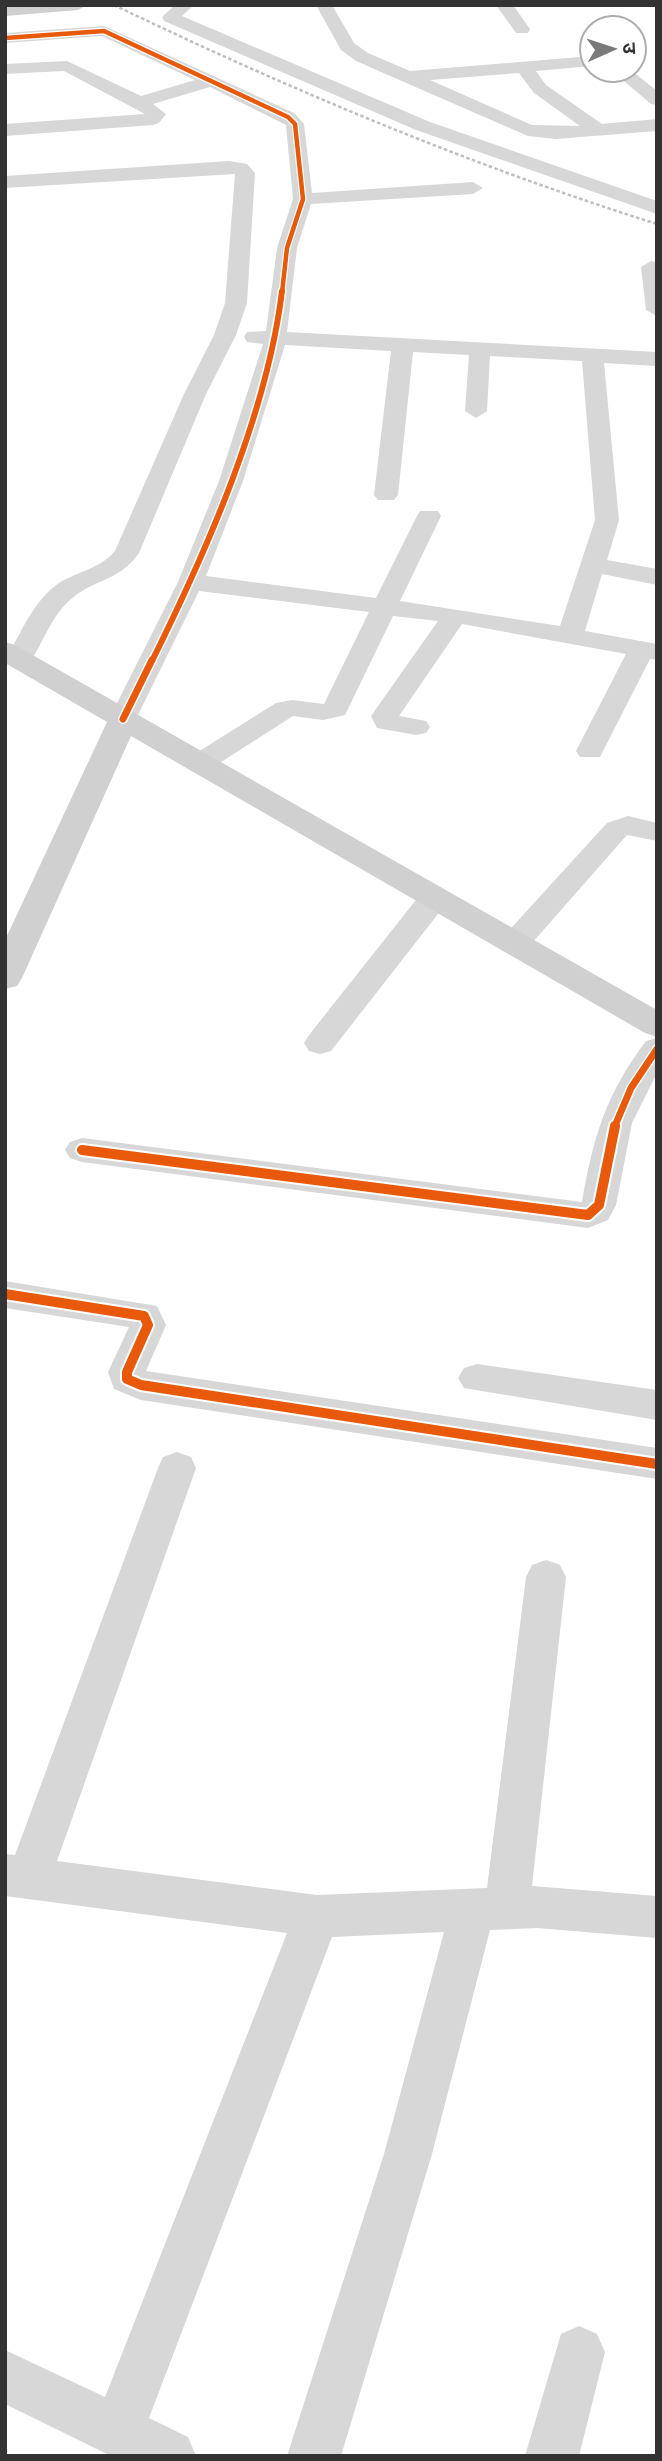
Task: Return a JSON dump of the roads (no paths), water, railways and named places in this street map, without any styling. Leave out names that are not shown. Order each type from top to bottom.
[{"type":"main road","points":[[5,9],[78,5]]},
{"type":"main road","points":[[12,655],[657,1025]]},
{"type":"main road","points":[[5,978],[123,719]]},
{"type":"street","points":[[5,9],[22,5]]},
{"type":"street","points":[[5,18],[42,14],[44,11],[39,5]]},
{"type":"street","points":[[186,5],[170,17],[423,127],[657,208]]},
{"type":"street","points":[[324,5],[347,47],[403,77],[528,130],[556,133],[652,126],[657,150]]},
{"type":"street","points":[[504,5],[522,29]]},
{"type":"street","points":[[5,38],[104,31],[294,122],[303,199],[287,248],[276,338],[231,481],[191,582],[123,719]]},
{"type":"street","points":[[403,77],[578,62]]},
{"type":"street","points":[[5,69],[67,66],[155,111],[157,117],[145,121],[5,130]]},
{"type":"street","points":[[524,67],[540,89],[599,130]]},
{"type":"street","points":[[139,102],[209,82]]},
{"type":"street","points":[[638,84],[657,100]]},
{"type":"street","points":[[5,182],[229,167],[243,170],[240,269],[236,303],[225,335],[195,394],[127,553],[108,572],[68,588],[57,597],[12,655]]},
{"type":"street","points":[[303,199],[473,188]]},
{"type":"street","points":[[650,267],[657,310]]},
{"type":"street","points":[[225,335],[657,359]]},
{"type":"street","points":[[386,495],[403,345]]},
{"type":"street","points":[[476,411],[480,349]]},
{"type":"street","points":[[570,635],[607,520],[595,411],[593,355]]},
{"type":"street","points":[[201,763],[286,709],[328,713],[335,709],[429,516]]},
{"type":"street","points":[[594,565],[657,577]]},
{"type":"street","points":[[191,582],[455,615],[649,651],[590,751]]},
{"type":"street","points":[[416,727],[387,722],[386,716],[455,615]]},
{"type":"street","points":[[514,944],[617,829],[628,825],[657,832]]},
{"type":"street","points":[[320,1042],[434,898]]},
{"type":"street","points":[[82,1150],[588,1215],[596,1211],[599,1205],[611,1129],[619,1109],[641,1069],[657,1049]]},
{"type":"street","points":[[5,1294],[144,1316],[148,1325],[127,1372],[127,1379],[141,1385],[657,1464]]},
{"type":"street","points":[[477,1378],[657,1405]]},
{"type":"street","points":[[177,1468],[17,1876],[317,1916],[491,1908],[657,1917]]},
{"type":"street","points":[[314,2456],[408,2154],[491,1908],[510,1868],[547,1577]]},
{"type":"street","points":[[118,2431],[317,1916]]},
{"type":"street","points":[[552,2456],[579,2352]]},
{"type":"street","points":[[5,2375],[169,2456]]},
{"type":"railway","points":[[114,5],[247,67],[382,124],[518,177],[657,224]]}]
